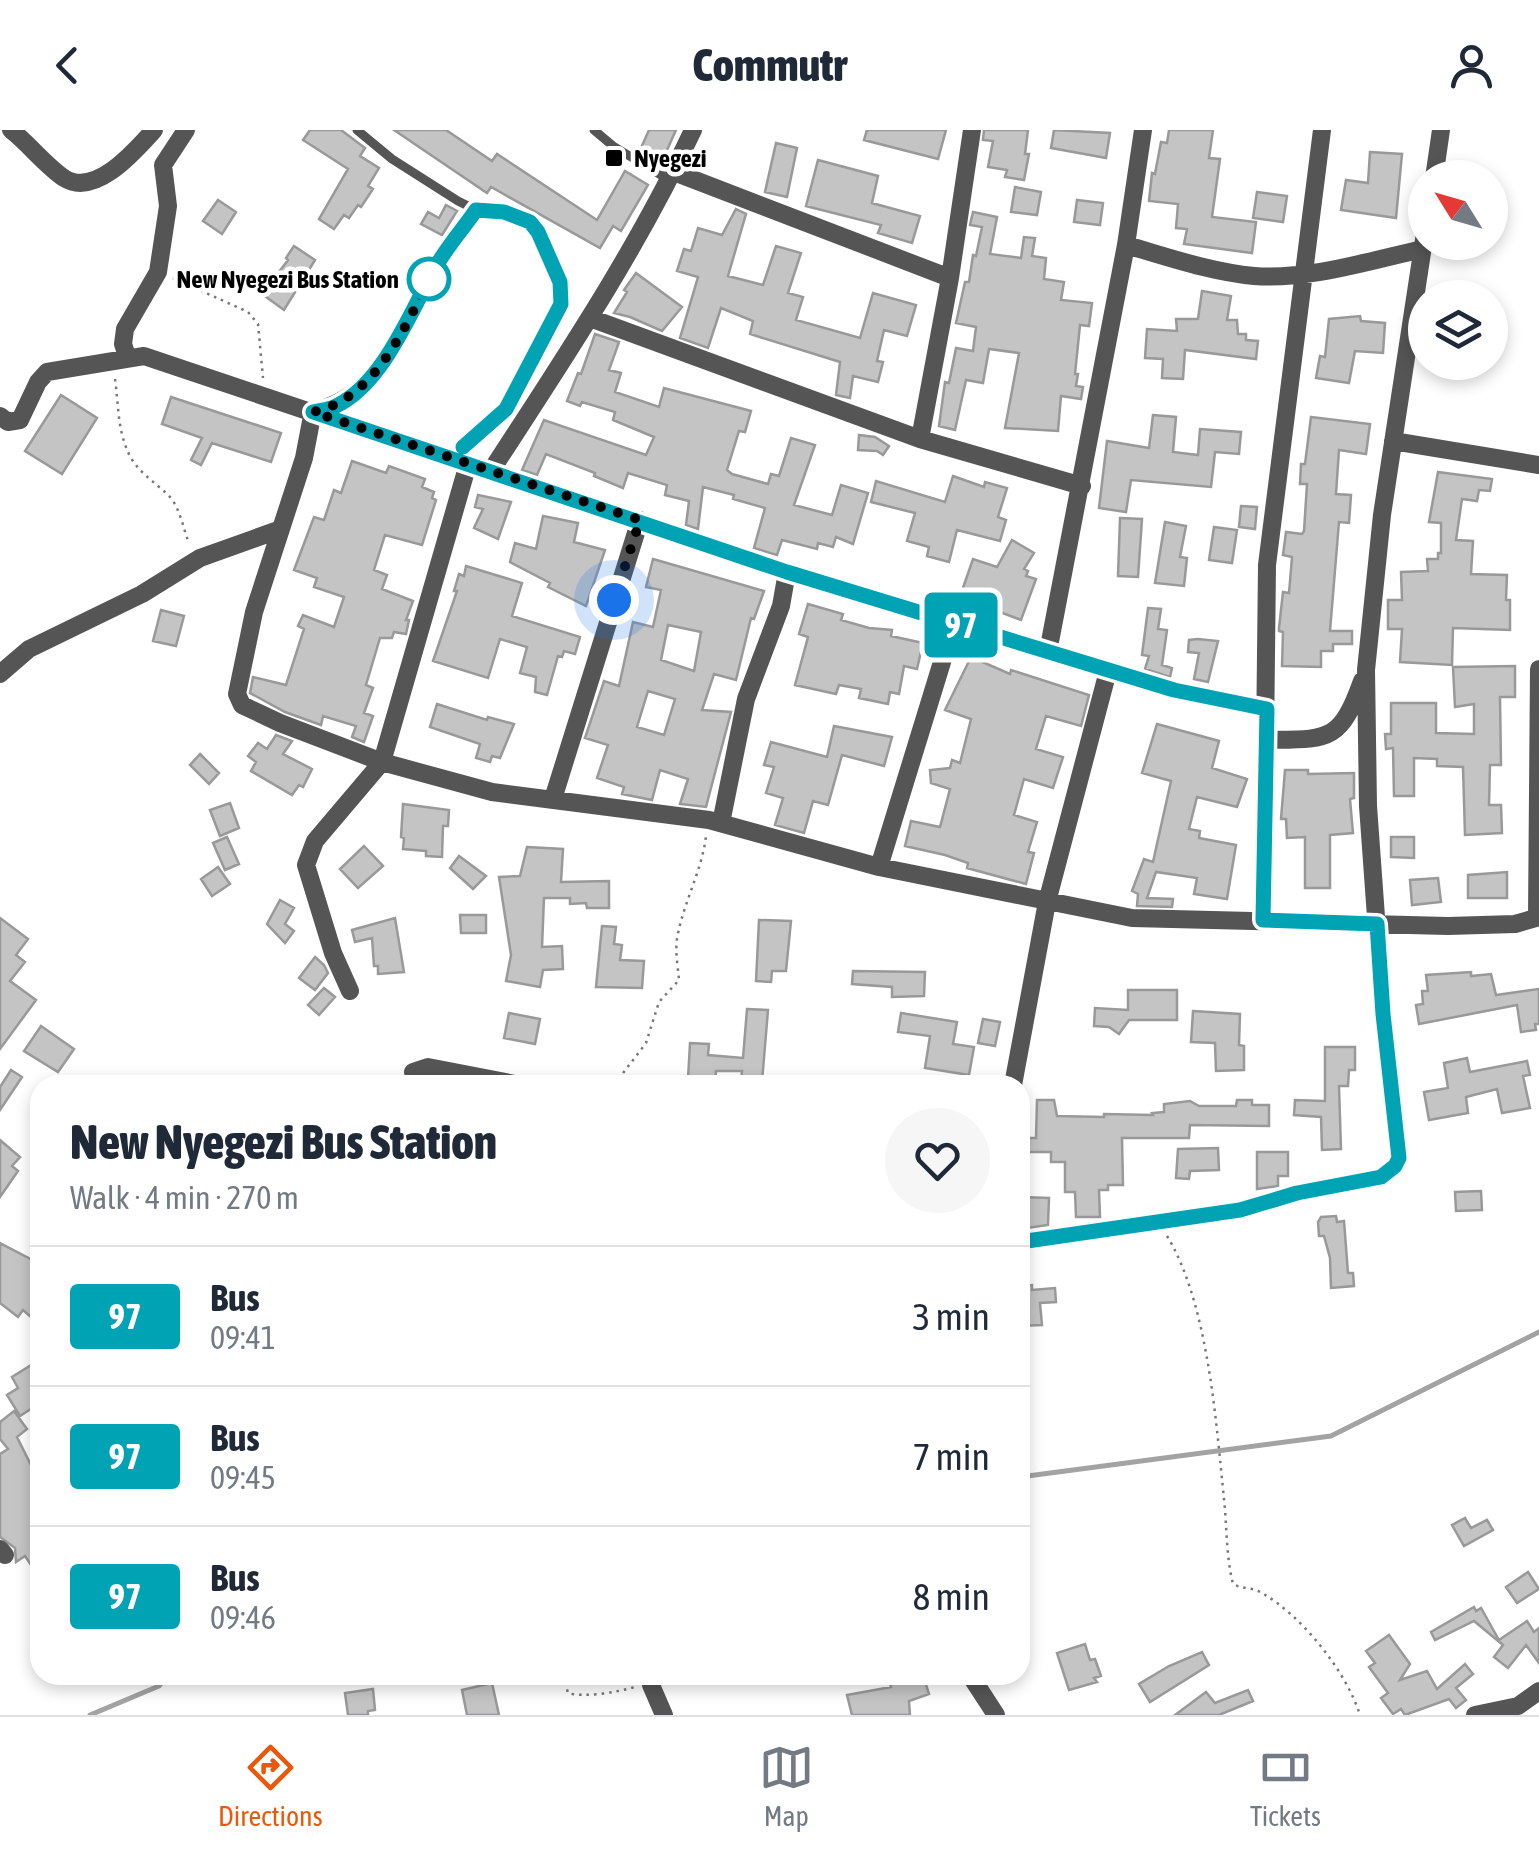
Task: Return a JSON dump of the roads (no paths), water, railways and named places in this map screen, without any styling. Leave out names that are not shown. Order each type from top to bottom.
[{"type":"street","points":[[11,130],[63,178],[77,184],[92,182],[111,170],[154,130]]},
{"type":"street","points":[[119,360],[130,316],[158,272],[168,206],[163,165],[186,130]]},
{"type":"street","points":[[491,471],[590,318],[693,130]]},
{"type":"street","points":[[920,439],[972,130]]},
{"type":"street","points":[[1048,652],[1126,245],[1143,130]]},
{"type":"street","points":[[1263,920],[1267,565],[1322,130]]},
{"type":"street","points":[[1437,160],[1441,130]]},
{"type":"street","points":[[671,176],[950,278]]},
{"type":"street","points":[[313,412],[335,407],[357,391],[376,369],[410,320],[437,264],[476,210]]},
{"type":"street","points":[[1126,245],[1196,265],[1255,276],[1301,275],[1408,245]]},
{"type":"street","points":[[1030,1240],[1240,1210],[1297,1193],[1381,1177],[1399,1158],[1383,1014],[1368,806],[1366,670],[1377,553],[1421,260]]},
{"type":"street","points":[[590,318],[920,439],[1082,486]]},
{"type":"street","points":[[0,416],[8,422],[20,420],[38,382],[48,372],[144,356],[787,572],[1108,671],[1189,694],[1267,709]]},
{"type":"street","points":[[313,412],[304,458],[254,612],[238,700],[280,724],[382,762],[492,792],[715,821],[879,867],[1132,918],[1501,925],[1538,917],[1539,669]]},
{"type":"street","points":[[1393,440],[1539,465]]},
{"type":"street","points":[[350,991],[333,953],[306,865],[315,841],[382,762],[468,464]]},
{"type":"street","points":[[554,799],[640,520]]},
{"type":"street","points":[[0,674],[30,649],[142,594],[200,558],[281,529]]},
{"type":"street","points":[[715,821],[746,699],[781,606],[787,572]]},
{"type":"street","points":[[879,867],[954,623]]},
{"type":"street","points":[[1266,740],[1314,739],[1333,733],[1350,716],[1366,670]]},
{"type":"street","points":[[1015,1075],[1047,902],[1108,671]]},
{"type":"street","points":[[413,1072],[428,1067],[469,1075]]},
{"type":"street","points":[[976,1685],[996,1715]]},
{"type":"street","points":[[652,1686],[664,1715]]},
{"type":"street","points":[[1476,1715],[1518,1706],[1539,1691]]},
{"type":"lane","points":[[356,130],[392,159],[476,210],[504,212],[530,222],[560,282],[561,304],[506,409],[463,447],[445,456]]},
{"type":"lane","points":[[594,130],[612,146],[671,176]]},
{"type":"waterway","points":[[1030,1476],[1331,1436],[1539,1332]]},
{"type":"waterway","points":[[90,1715],[160,1685]]},
{"type":"place","name":"Nyegezi","points":[[614,158]]},
{"type":"place","name":"New Nyegezi Bus Station","points":[[429,279]]}]
